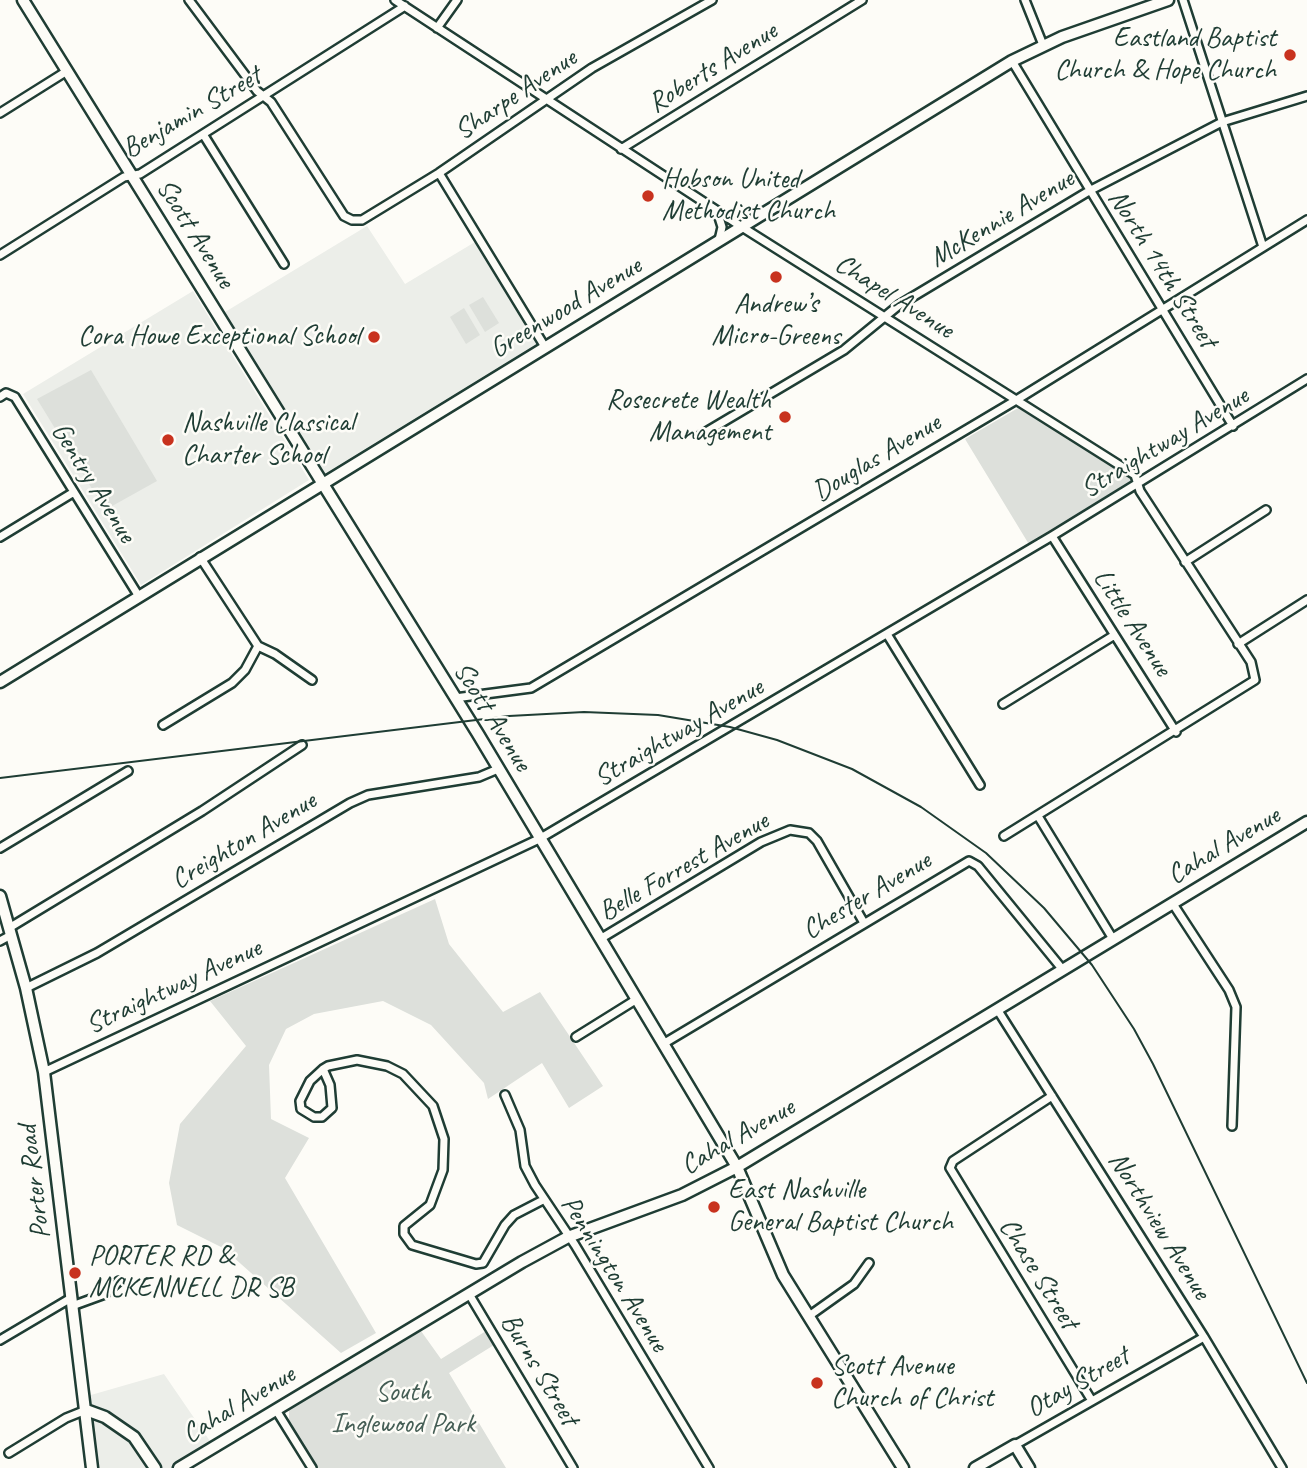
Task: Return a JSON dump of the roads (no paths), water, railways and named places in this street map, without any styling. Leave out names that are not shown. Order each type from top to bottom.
[{"type":"street","name":"Scott Avenue","points":[[23,0],[456,698],[637,999],[737,1167],[767,1242],[809,1316],[903,1468]]},
{"type":"street","points":[[189,0],[257,91],[264,96]]},
{"type":"street","name":"Chapel Avenue","points":[[395,0],[717,211],[1135,475],[1185,562],[1251,662],[1255,680],[1176,732]]},
{"type":"street","points":[[437,28],[457,0]]},
{"type":"street","name":"Sharpe Avenue","points":[[264,96],[344,216],[352,220],[362,220],[439,173],[592,68],[712,0]]},
{"type":"street","name":"Roberts Avenue","points":[[621,149],[862,0]]},
{"type":"street","points":[[1026,0],[1042,45]]},
{"type":"street","name":"Greenwood Avenue","points":[[0,682],[1012,61],[1042,45],[1168,0]]},
{"type":"street","points":[[1183,0],[1263,247]]},
{"type":"street","name":"Benjamin Street","points":[[1,252],[124,177],[132,176],[203,134],[405,6]]},
{"type":"street","name":"North 14th Street","points":[[1012,61],[1233,426]]},
{"type":"street","points":[[0,113],[67,71]]},
{"type":"street","name":"McKennie Avenue","points":[[701,435],[845,350],[885,316],[1089,191],[1222,122],[1307,96]]},
{"type":"street","points":[[203,134],[284,264]]},
{"type":"street","points":[[439,173],[545,347]]},
{"type":"street","points":[[717,211],[722,227],[718,242]]},
{"type":"street","name":"Douglas Avenue","points":[[456,698],[531,688],[1018,399],[1307,220]]},
{"type":"street","name":"Straightway Avenue","points":[[44,1072],[539,839],[1052,536],[1307,379]]},
{"type":"street","name":"Gentry Avenue","points":[[0,397],[11,394],[138,595]]},
{"type":"street","points":[[0,537],[74,492]]},
{"type":"street","points":[[1185,562],[1266,510]]},
{"type":"street","name":"Little Avenue","points":[[1052,536],[1176,732]]},
{"type":"street","points":[[200,557],[258,646],[275,654],[312,680]]},
{"type":"street","points":[[1238,644],[1307,600]]},
{"type":"street","points":[[887,634],[980,785]]},
{"type":"street","points":[[1003,704],[1113,636]]},
{"type":"street","points":[[163,726],[232,683],[245,670],[258,646]]},
{"type":"street","points":[[1004,836],[1176,732]]},
{"type":"street","points":[[0,941],[10,931],[302,745]]},
{"type":"street","name":"Creighton Avenue","points":[[26,988],[97,953],[350,803],[368,795],[479,777],[498,769]]},
{"type":"street","points":[[0,848],[128,771]]},
{"type":"street","points":[[1038,816],[1113,939]]},
{"type":"street","name":"Cahal Avenue","points":[[179,1468],[568,1237],[682,1195],[737,1167],[1307,822]]},
{"type":"street","name":"Belle Forrest Avenue","points":[[600,939],[761,842],[790,830],[809,833],[817,841],[864,923]]},
{"type":"street","name":"Chester Avenue","points":[[663,1044],[969,861],[978,866],[1063,970]]},
{"type":"street","name":"Porter Road","points":[[0,896],[26,988],[44,1072],[92,1468]]},
{"type":"street","points":[[1173,904],[1229,990],[1236,1007],[1232,1126]]},
{"type":"street","points":[[576,1037],[637,999]]},
{"type":"street","name":"Northview Avenue","points":[[997,1009],[1204,1337],[1282,1468]]},
{"type":"street","points":[[323,1069],[330,1085],[332,1108],[329,1113],[314,1118],[301,1109],[300,1101],[310,1082],[323,1069],[342,1061],[357,1060],[387,1066],[412,1081],[433,1106],[444,1139],[443,1170],[430,1205],[404,1226],[404,1234],[412,1245],[476,1264],[483,1263],[505,1225],[514,1215],[543,1200]]},
{"type":"street","name":"Pennington Avenue","points":[[505,1095],[520,1130],[525,1166],[543,1200],[709,1468]]},
{"type":"street","name":"Chase Street","points":[[1052,1096],[953,1161],[950,1168],[1092,1401]]},
{"type":"street","points":[[809,1316],[853,1284],[869,1263]]},
{"type":"street","points":[[0,1340],[71,1302],[105,1294],[119,1281]]},
{"type":"street","name":"Burns Street","points":[[469,1294],[573,1468]]},
{"type":"street","name":"Otay Street","points":[[975,1468],[1204,1337]]},
{"type":"street","points":[[9,1452],[66,1418],[86,1410],[105,1417],[134,1437],[155,1468]]},
{"type":"street","points":[[276,1410],[312,1468]]},
{"type":"street","points":[[1015,1446],[1029,1468]]},
{"type":"railway","points":[[0,778],[509,716],[584,712],[658,715],[730,727],[777,740],[852,769],[921,807],[986,853],[1044,908],[1092,965],[1134,1029],[1153,1064],[1307,1383]]},
{"type":"place","name":"Eastland Baptist Church & Hope Church","points":[[1290,55]]},
{"type":"place","name":"Hobson United Methodist Church","points":[[648,196]]},
{"type":"place","name":"Andrew’s Micro-Greens","points":[[776,277]]},
{"type":"place","name":"Cora Howe Exceptional School","points":[[374,337]]},
{"type":"place","name":"Rosecrete Wealth Management","points":[[785,417]]},
{"type":"place","name":"Nashville Classical Charter School","points":[[168,440]]},
{"type":"place","name":"East Nashville General Baptist Church","points":[[714,1207]]},
{"type":"place","name":"PORTER RD & MCKENNELL DR SB","points":[[75,1273]]},
{"type":"place","name":"Scott Avenue Church of Christ","points":[[817,1383]]},
{"type":"park label","name":"South Inglewood Park","points":[[403,1409]]}]
